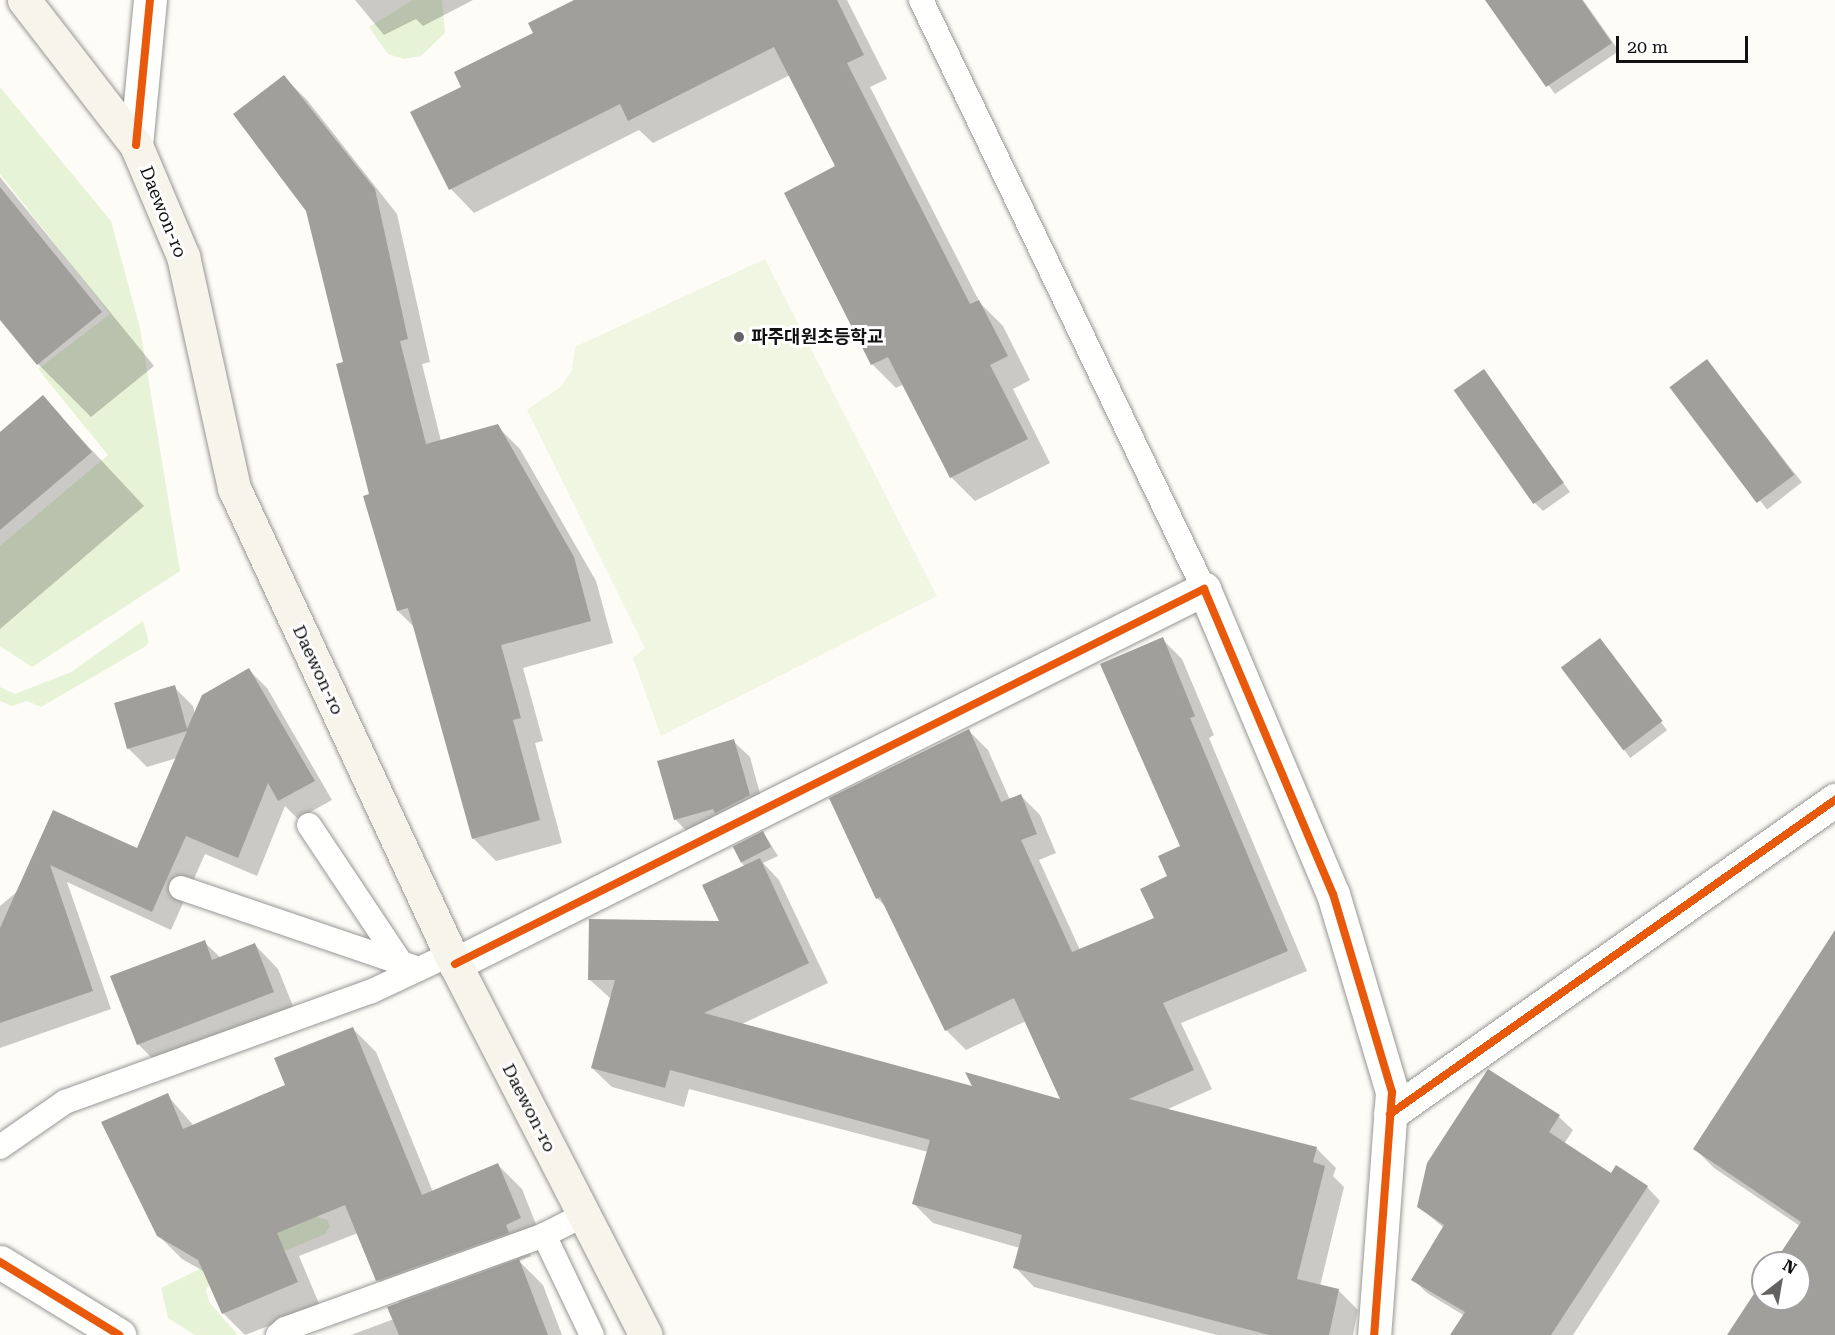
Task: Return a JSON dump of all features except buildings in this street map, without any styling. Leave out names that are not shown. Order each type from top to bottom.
[{"type":"main road","name":"Daewon-ro","points":[[24,0],[136,145],[183,256],[234,488],[453,959],[646,1335]]},
{"type":"street","points":[[136,145],[150,0]]},
{"type":"street","points":[[453,959],[1204,589],[1334,894],[1392,1092],[1374,1335]]},
{"type":"street","points":[[1390,1114],[1835,801]]},
{"type":"street","points":[[0,1262],[119,1335]]},
{"type":"lane","points":[[921,0],[1204,589]]},
{"type":"lane","points":[[309,825],[410,966]]},
{"type":"lane","points":[[181,888],[410,966]]},
{"type":"lane","points":[[0,1147],[65,1102],[362,995],[410,966],[453,959]]},
{"type":"lane","points":[[278,1335],[285,1329],[543,1235],[584,1215]]},
{"type":"lane","points":[[543,1235],[592,1335]]},
{"type":"green space","points":[[413,0],[442,0],[445,33],[421,56],[404,59],[388,54],[369,27]]},
{"type":"green space","points":[[0,87],[111,221],[140,328],[180,571],[32,667],[0,646],[0,546],[108,455],[38,369],[110,314],[0,174]]},
{"type":"green space","points":[[765,259],[937,596],[661,736],[633,658],[645,648],[527,410],[562,386],[572,370],[575,347]]},
{"type":"green space","points":[[143,621],[149,642],[146,646],[41,707],[27,701],[12,706],[0,701],[0,687],[15,694],[71,672]]},
{"type":"green space","points":[[311,1215],[327,1220],[330,1226],[325,1234],[211,1282],[206,1290],[209,1302],[238,1335],[195,1335],[168,1318],[161,1288]]},
{"type":"cycle path","points":[[136,145],[150,0]]},
{"type":"cycle path","points":[[455,964],[1204,589],[1333,894],[1392,1092],[1374,1335]]},
{"type":"cycle path","points":[[1390,1114],[1835,800]]},
{"type":"cycle path","points":[[0,1262],[119,1335]]},
{"type":"place","name":"파주대원초등학교","points":[[739,337]]}]
